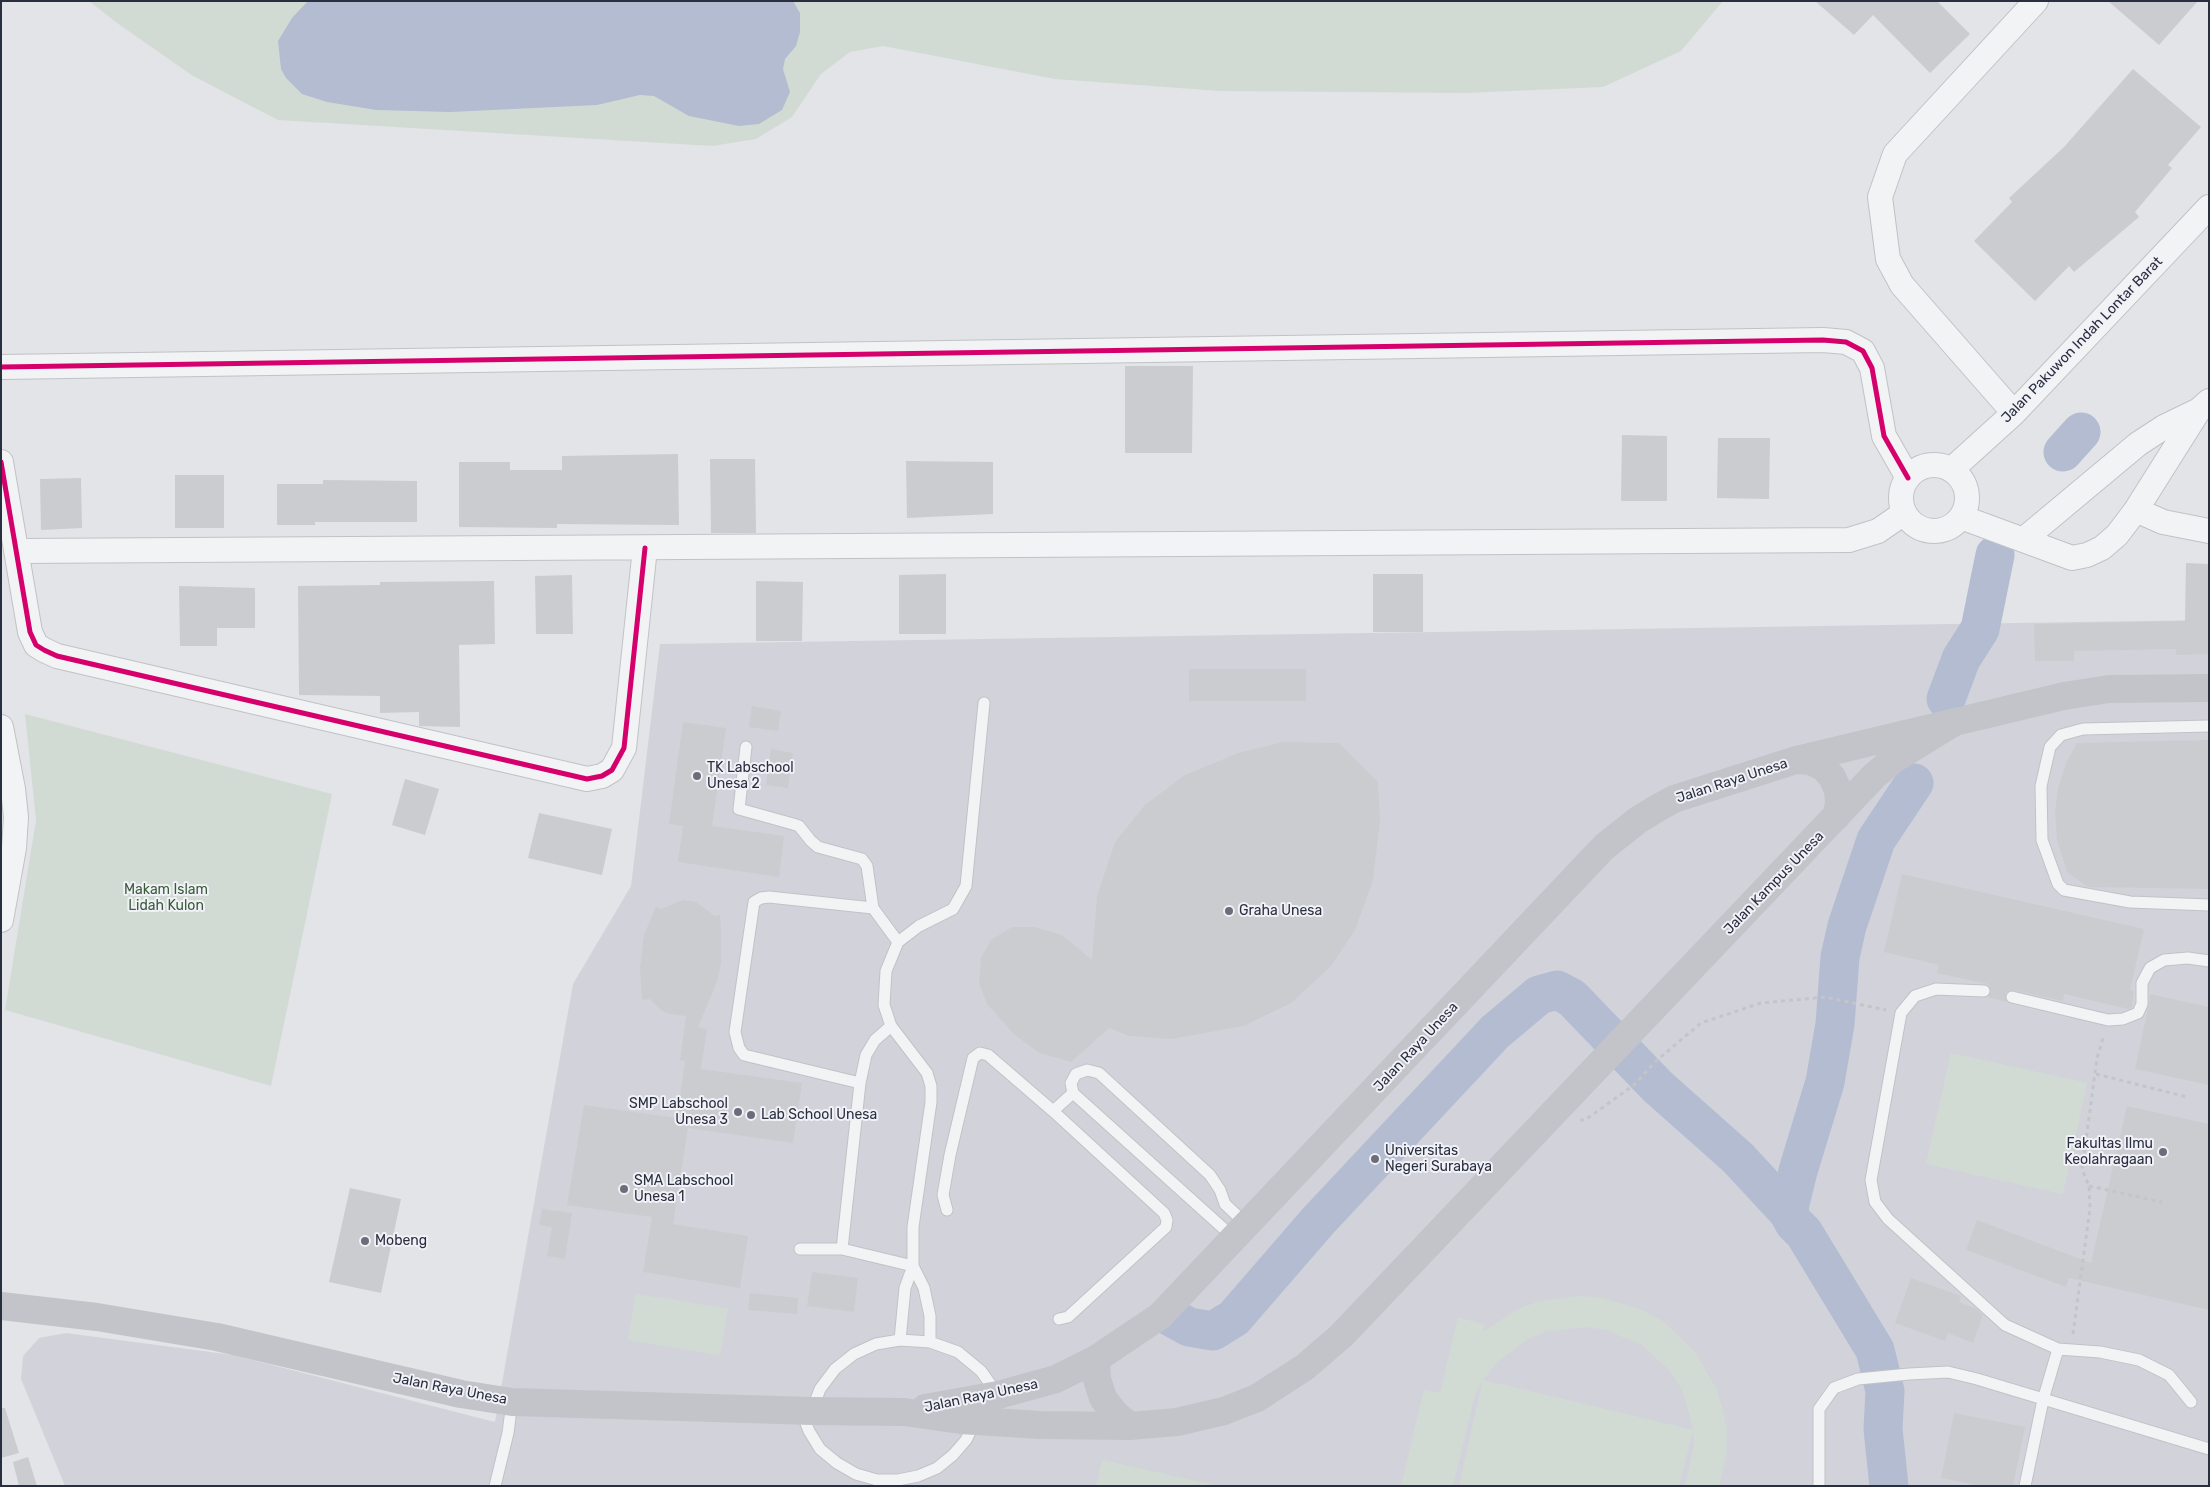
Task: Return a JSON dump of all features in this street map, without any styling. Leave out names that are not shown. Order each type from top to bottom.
[{"type":"main road","name":"Jalan Raya Unesa","points":[[904,1412],[998,1395],[1048,1382],[1096,1359],[1160,1316],[1604,847],[1638,820],[1674,799],[1796,760],[2064,696],[2100,691],[2209,688]]},
{"type":"main road","name":"Jalan Kampus Unesa","points":[[1607,1058],[1874,776],[1894,760],[1953,723]]},
{"type":"main road","points":[[1796,760],[1810,761],[1823,767],[1832,777],[1838,790],[1840,804],[1836,817]]},
{"type":"main road","name":"Jalan Raya Unesa","points":[[2,1307],[97,1317],[217,1336],[461,1394],[512,1402],[904,1412],[976,1422],[1130,1426],[1177,1422],[1224,1411],[1257,1398],[1305,1367],[1341,1336],[1607,1058]]},
{"type":"main road","points":[[1096,1359],[1097,1379],[1103,1398],[1115,1414],[1130,1426]]},
{"type":"street","points":[[2014,413],[1902,285],[1888,259],[1880,197],[1895,154],[2036,1]]},
{"type":"street","name":"Jalan Pakuwon Indah Lontar Barat","points":[[1951,470],[2014,413],[2209,206]]},
{"type":"street","points":[[1,367],[1823,340],[1846,342],[1863,351],[1872,368],[1884,436],[1908,478]]},
{"type":"street","points":[[1961,517],[2072,558],[2087,555],[2102,548],[2116,535],[2136,510],[2204,405]]},
{"type":"street","points":[[2023,540],[2138,444],[2204,405]]},
{"type":"street","points":[[1,462],[18,551],[30,632],[36,645],[44,650],[77,660],[587,779],[602,776],[612,770],[624,748],[645,548]]},
{"type":"street","points":[[1928,466],[1940,466],[1951,470],[1960,478],[1966,493],[1966,508],[1961,517],[1946,529],[1927,531],[1918,527],[1904,513],[1901,495],[1908,478],[1917,470],[1928,466]]},
{"type":"street","points":[[2136,510],[2163,522],[2209,531]]},
{"type":"street","points":[[18,551],[1849,540],[1878,531],[1904,513]]},
{"type":"street","points":[[1,727],[16,816],[14,848],[1,920]]},
{"type":"lane","points":[[900,1340],[905,1288],[913,1266],[913,1227],[931,1102],[931,1086],[927,1073],[891,1026],[884,1005],[886,971],[898,942],[919,926],[953,909],[966,886],[984,703]]},
{"type":"lane","points":[[2209,726],[2083,729],[2061,735],[2050,747],[2041,786],[2042,840],[2058,884],[2064,890],[2130,902],[2209,905]]},
{"type":"lane","points":[[746,747],[739,808],[793,824],[803,830],[813,844],[862,859],[867,866],[873,908],[898,942]]},
{"type":"lane","points":[[860,1083],[744,1055],[738,1048],[735,1032],[754,902],[761,898],[769,897],[873,908]]},
{"type":"lane","points":[[2012,997],[2108,1020],[2123,1019],[2138,1013],[2142,1004],[2142,983],[2150,968],[2164,960],[2188,958],[2209,961]]},
{"type":"lane","points":[[1984,991],[1936,989],[1915,996],[1901,1013],[1871,1180],[1875,1202],[1888,1219],[2005,1325],[2058,1349],[2100,1352],[2139,1360],[2169,1375],[2192,1402]]},
{"type":"lane","points":[[842,1249],[860,1083],[866,1055],[875,1040],[891,1026]]},
{"type":"lane","points":[[947,1210],[943,1195],[950,1155],[973,1058],[980,1053],[988,1055],[1053,1111],[1164,1213],[1167,1220],[1166,1227],[1068,1318],[1059,1319]]},
{"type":"lane","points":[[1087,1070],[1099,1074],[1210,1175],[1220,1190],[1225,1204],[1241,1232],[1073,1093],[1071,1083],[1076,1074],[1087,1070]]},
{"type":"lane","points":[[1053,1111],[1073,1093]]},
{"type":"lane","points":[[800,1249],[842,1249],[913,1266]]},
{"type":"lane","points":[[913,1266],[926,1297],[930,1316],[930,1342]]},
{"type":"lane","points":[[976,1422],[966,1440],[953,1456],[936,1468],[918,1476],[898,1480],[855,1480],[820,1449],[808,1431],[806,1411],[820,1389],[841,1364],[854,1354],[876,1344],[900,1340],[930,1342],[958,1352],[981,1371],[998,1395]]},
{"type":"lane","points":[[2025,1486],[2043,1400],[2058,1349]]},
{"type":"lane","points":[[1819,1486],[1820,1409],[1834,1388],[1858,1379],[1908,1374],[1948,1372],[2209,1449]]},
{"type":"lane","points":[[495,1486],[508,1433],[512,1402]]},
{"type":"lane","points":[[910,1486],[918,1476]]},
{"type":"path","points":[[1556,1111],[1572,1120],[1585,1120],[1634,1085],[1656,1061],[1700,1023],[1761,1003],[1825,997],[1901,1013]]},
{"type":"path","points":[[2071,1350],[2090,1208],[2088,1186],[2082,1169],[2097,1058],[2108,1020]]},
{"type":"path","points":[[2096,1074],[2186,1097]]},
{"type":"path","points":[[2088,1186],[2162,1202]]},
{"type":"shaded area","name":"Universitas Negeri Surabaya","points":[[2209,620],[2209,1486],[65,1486],[21,1379],[23,1356],[39,1338],[66,1333],[233,1355],[495,1422],[573,984],[631,886],[660,644]]},
{"type":"green space","points":[[89,1],[1723,1],[1681,51],[1603,87],[1466,93],[1220,91],[1055,79],[883,46],[850,52],[821,74],[792,117],[756,139],[712,146],[278,120],[193,76]]},
{"type":"green space","name":"Makam Islam Lidah Kulon","points":[[25,714],[332,794],[271,1086],[5,1010],[36,820]]},
{"type":"green space","points":[[1951,1053],[2087,1083],[2063,1194],[1926,1164]]},
{"type":"green space","points":[[636,1294],[728,1309],[720,1355],[628,1340]]},
{"type":"green space","points":[[1580,1296],[1603,1298],[1644,1311],[1664,1322],[1695,1352],[1717,1390],[1727,1433],[1726,1455],[1719,1486],[1685,1486],[1694,1446],[1693,1427],[1682,1389],[1671,1372],[1642,1345],[1606,1330],[1587,1327],[1547,1331],[1528,1339],[1497,1362],[1483,1380],[1475,1395],[1453,1486],[1401,1486],[1424,1390],[1440,1393],[1458,1318],[1484,1324],[1483,1332],[1516,1310],[1537,1302]]},
{"type":"green space","points":[[1483,1380],[1693,1430],[1679,1486],[1459,1486]]},
{"type":"green space","points":[[1102,1460],[1218,1486],[1096,1486]]},
{"type":"water","points":[[308,1],[793,1],[800,13],[800,32],[796,46],[785,59],[783,69],[790,92],[782,110],[759,124],[739,126],[689,116],[654,96],[640,95],[597,105],[450,112],[376,110],[327,102],[302,94],[286,78],[281,69],[278,41],[292,18]]},
{"type":"building","points":[[1815,1],[1937,1],[1970,34],[1930,73],[1873,15],[1854,35]]},
{"type":"building","points":[[2108,1],[2198,1],[2159,45]]},
{"type":"building","points":[[2133,69],[2201,127],[2168,165],[2172,168],[2135,212],[2139,217],[2074,272],[2069,266],[2035,301],[1974,241],[2012,202],[2009,198],[2064,147]]},
{"type":"building","points":[[1125,366],[1193,366],[1192,453],[1125,453]]},
{"type":"building","points":[[1622,435],[1667,436],[1667,501],[1621,501]]},
{"type":"building","points":[[1718,438],[1770,438],[1769,499],[1717,498]]},
{"type":"building","points":[[678,454],[679,525],[557,524],[557,528],[459,527],[459,462],[510,462],[510,470],[562,470],[562,456]]},
{"type":"building","points":[[710,459],[755,459],[756,533],[711,533]]},
{"type":"building","points":[[906,461],[993,462],[993,514],[907,518]]},
{"type":"building","points":[[175,475],[224,475],[224,528],[175,528]]},
{"type":"building","points":[[81,478],[82,528],[41,530],[40,479]]},
{"type":"building","points":[[323,480],[417,481],[417,522],[315,522],[315,525],[277,525],[277,484],[323,484]]},
{"type":"building","points":[[2186,563],[2209,564],[2209,654],[2176,655],[2176,649],[2074,651],[2074,661],[2035,661],[2034,624],[2185,621]]},
{"type":"building","points":[[946,574],[946,634],[899,634],[899,575]]},
{"type":"building","points":[[1373,574],[1423,574],[1423,632],[1373,632]]},
{"type":"building","points":[[572,575],[573,634],[536,634],[535,576]]},
{"type":"building","points":[[494,581],[495,644],[459,645],[460,727],[419,726],[419,712],[380,713],[380,696],[299,695],[298,586],[380,585],[380,582]]},
{"type":"building","points":[[756,581],[803,582],[802,641],[756,641]]},
{"type":"building","points":[[179,586],[255,588],[255,628],[217,628],[217,646],[180,646]]},
{"type":"building","points":[[1189,669],[1306,669],[1306,701],[1189,701]]},
{"type":"building","points":[[752,706],[781,711],[778,731],[749,727]]},
{"type":"building","name":"TK Labschool Unesa 2","points":[[683,722],[726,728],[712,826],[784,836],[779,877],[678,862],[683,826],[669,824]]},
{"type":"building","points":[[2209,740],[2209,889],[2088,887],[2067,872],[2057,840],[2055,812],[2058,788],[2067,761],[2077,743]]},
{"type":"building","name":"Graha Unesa","points":[[1283,742],[1339,743],[1378,782],[1380,821],[1373,880],[1355,930],[1331,966],[1291,1003],[1244,1026],[1171,1039],[1129,1036],[1109,1028],[1071,1062],[1039,1053],[1015,1035],[987,1004],[979,983],[981,958],[991,940],[1012,927],[1035,927],[1062,935],[1092,960],[1097,896],[1115,842],[1145,805],[1185,775],[1238,753]]},
{"type":"building","points":[[771,749],[793,753],[788,788],[766,785]]},
{"type":"building","points":[[405,779],[439,789],[425,835],[392,825]]},
{"type":"building","points":[[539,813],[612,829],[602,875],[528,858]]},
{"type":"building","points":[[1902,874],[2144,929],[2130,990],[2134,991],[2132,1007],[2128,1009],[2064,994],[2063,1001],[2013,990],[2006,992],[2006,1002],[1988,997],[1991,991],[1988,984],[1937,973],[1939,965],[1884,952]]},
{"type":"building","points":[[683,900],[696,902],[715,916],[720,915],[721,963],[718,979],[698,1027],[707,1029],[701,1069],[802,1083],[793,1143],[688,1128],[673,1224],[748,1236],[740,1288],[643,1272],[652,1217],[567,1205],[584,1105],[677,1118],[685,1061],[680,1060],[686,1016],[662,1011],[650,999],[642,1000],[640,968],[644,935],[656,907],[661,909]]},
{"type":"building","points":[[2150,994],[2209,1007],[2209,1085],[2135,1069]]},
{"type":"building","name":"Fakultas Ilmu Keolahragaan","points":[[2127,1106],[2209,1124],[2209,1310],[2069,1278],[2066,1287],[1966,1250],[1977,1220],[2091,1263]]},
{"type":"building","name":"Mobeng","points":[[350,1188],[401,1199],[381,1293],[329,1282]]},
{"type":"building","points":[[542,1209],[572,1213],[565,1259],[547,1256],[552,1227],[539,1225]]},
{"type":"building","points":[[812,1272],[858,1278],[854,1312],[807,1306]]},
{"type":"building","points":[[1911,1278],[1961,1296],[1959,1302],[1975,1308],[1983,1315],[1973,1343],[1948,1333],[1945,1341],[1895,1323]]},
{"type":"building","points":[[750,1293],[798,1298],[797,1314],[748,1310]]},
{"type":"building","points":[[1,1408],[5,1408],[19,1453],[1,1458]]},
{"type":"building","points":[[1954,1413],[2025,1427],[2013,1486],[1982,1486],[1941,1478]]},
{"type":"building","points":[[28,1457],[37,1486],[19,1486],[13,1462]]},
{"type":"waterway","points":[[2063,452],[2081,432]]},
{"type":"waterway","points":[[1946,699],[1961,659],[1980,629],[1995,555]]},
{"type":"waterway","points":[[1889,1486],[1883,1429],[1885,1391],[1875,1350],[1804,1233],[1794,1223],[1788,1212],[1798,1171],[1825,1082],[1835,1024],[1840,957],[1847,926],[1876,840],[1914,783]]},
{"type":"waterway","points":[[1171,1317],[1189,1327],[1213,1331],[1234,1318],[1318,1221],[1495,1032],[1539,995],[1557,990],[1572,998],[1658,1087],[1738,1158],[1788,1212]]},
{"type":"cycle path","points":[[1,367],[1823,340],[1846,342],[1863,351],[1872,368],[1884,436],[1908,478]]},
{"type":"cycle path","points":[[1,462],[30,632],[36,645],[44,650],[57,656],[587,779],[602,776],[612,770],[624,748],[645,548]]},
{"type":"place","name":"TK Labschool Unesa 2","points":[[697,776]]},
{"type":"place","name":"Graha Unesa","points":[[1229,911]]},
{"type":"place","name":"SMP Labschool Unesa 3","points":[[738,1112]]},
{"type":"place","name":"Lab School Unesa","points":[[751,1115]]},
{"type":"place","name":"Fakultas Ilmu Keolahragaan","points":[[2163,1152]]},
{"type":"place","name":"Universitas Negeri Surabaya","points":[[1375,1159]]},
{"type":"place","name":"SMA Labschool Unesa 1","points":[[624,1189]]},
{"type":"place","name":"Mobeng","points":[[365,1241]]}]
